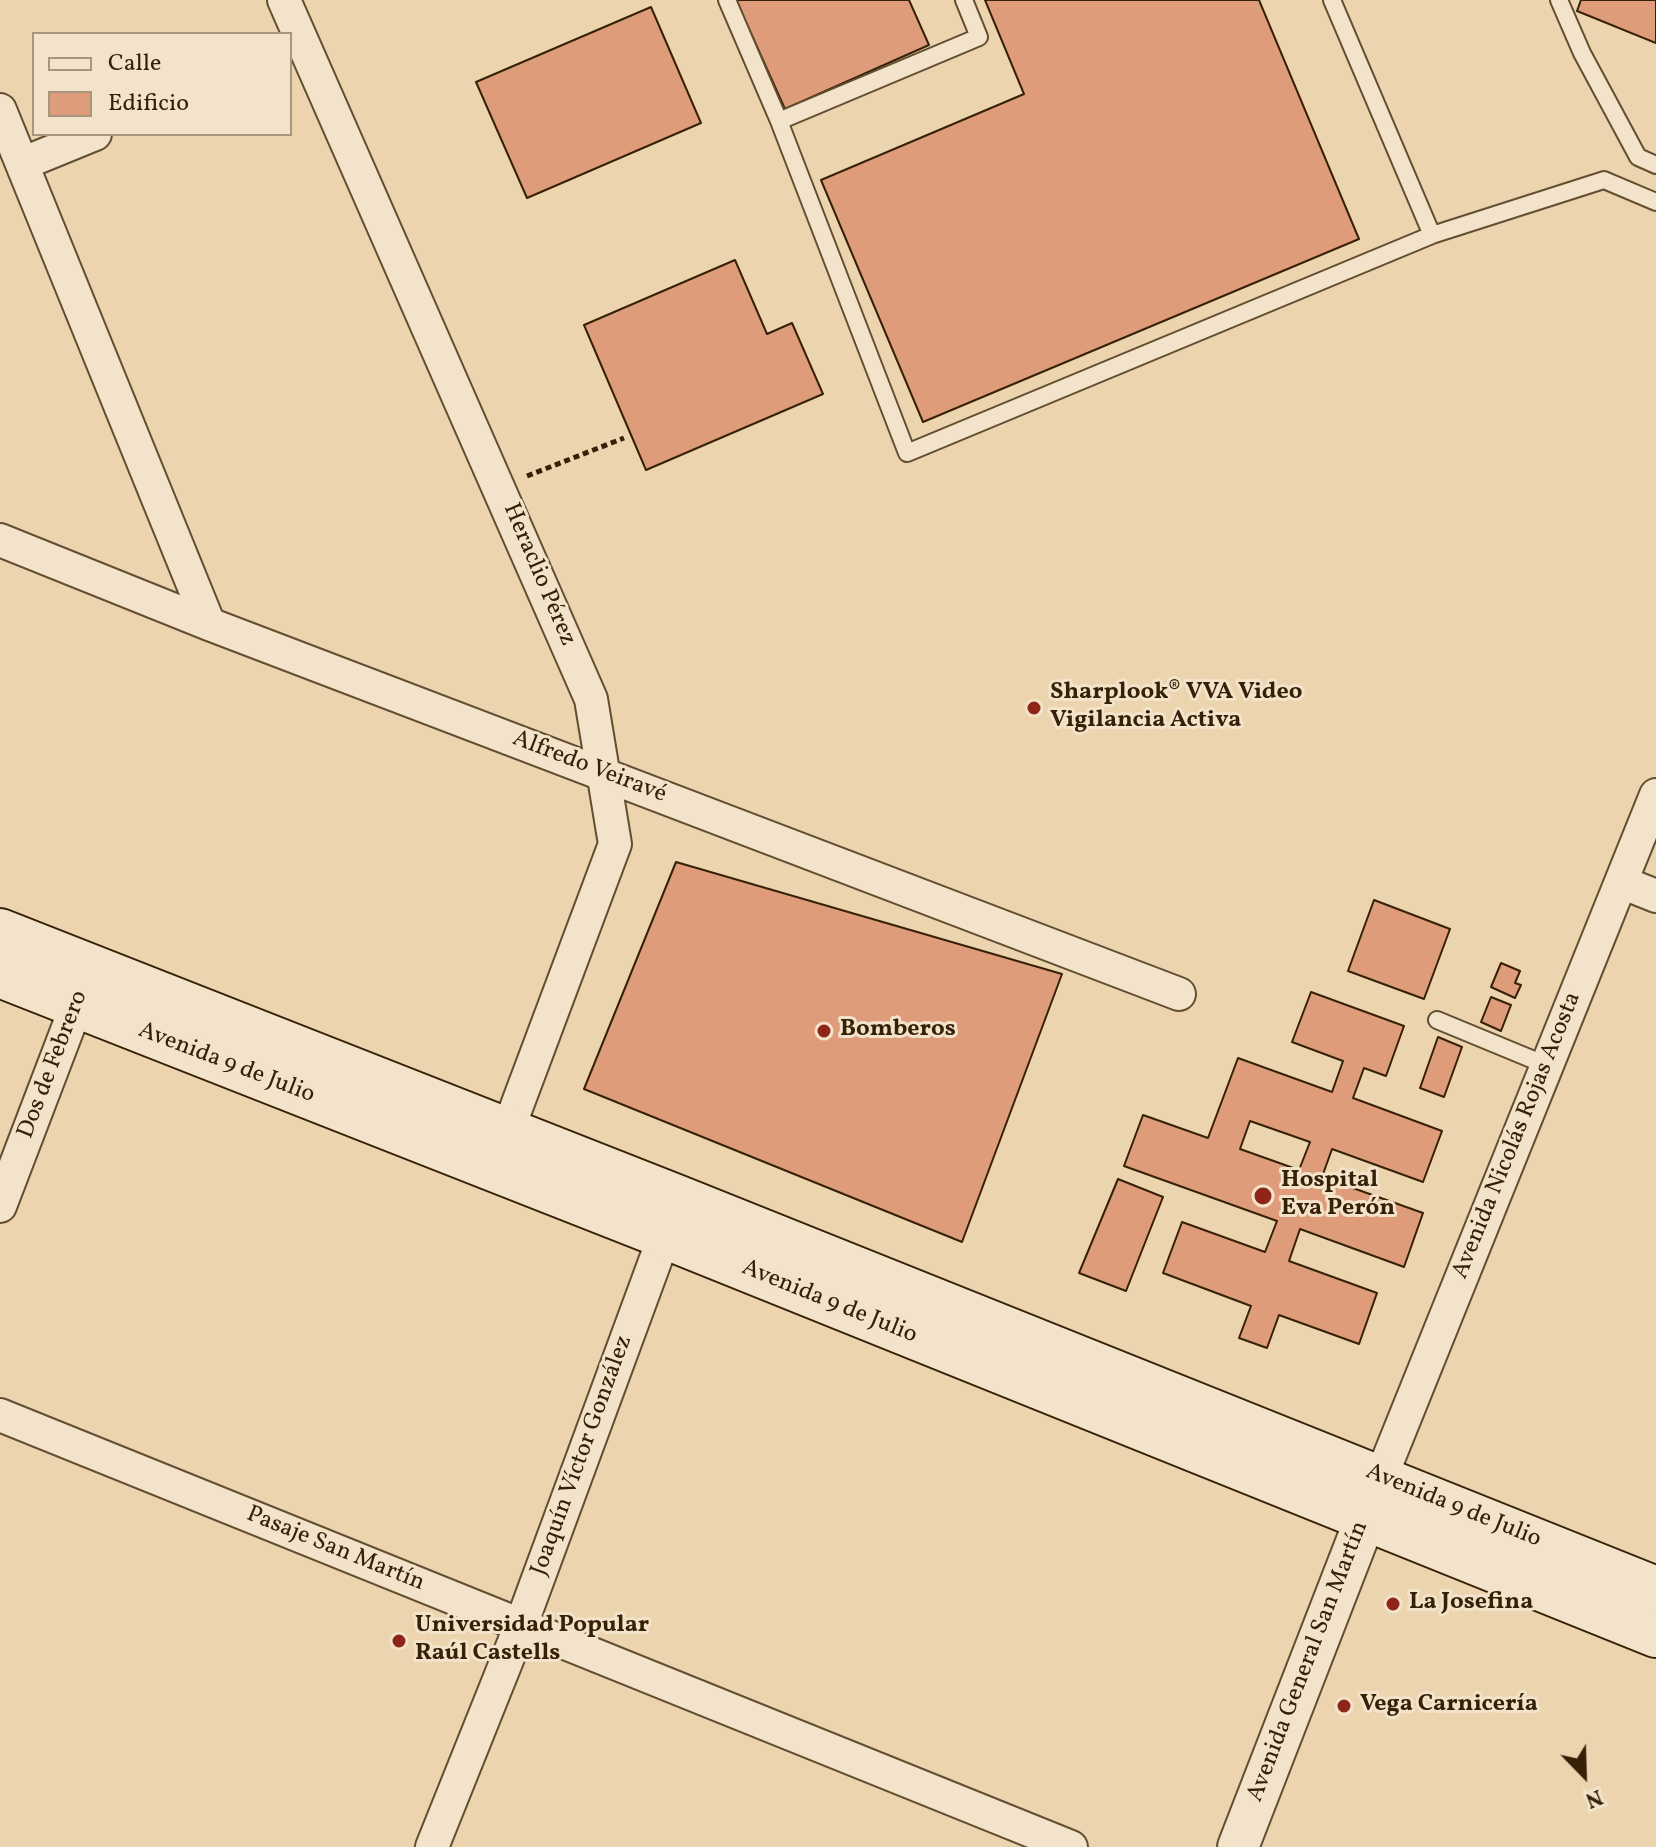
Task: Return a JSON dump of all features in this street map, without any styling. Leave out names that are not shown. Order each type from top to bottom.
[{"type":"main road","name":"Avenida 9 de Julio","points":[[0,931],[84,986],[671,1217],[1381,1477],[1656,1589]]},
{"type":"main road","name":"Avenida 9 de Julio","points":[[0,975],[84,986]]},
{"type":"main road","name":"Avenida 9 de Julio","points":[[671,1217],[1365,1518],[1656,1635]]},
{"type":"street","name":"Heraclio Pérez","points":[[284,0],[297,50],[500,487],[591,699],[615,844],[500,1150]]},
{"type":"street","points":[[0,110],[209,624]]},
{"type":"street","points":[[24,163],[90,136]]},
{"type":"street","name":"Alfredo Veiravé","points":[[0,540],[209,624],[1179,994]]},
{"type":"street","name":"Avenida Nicolás Rojas Acosta","points":[[1381,1477],[1656,795]]},
{"type":"street","points":[[1621,882],[1656,896]]},
{"type":"street","name":"Dos de Febrero","points":[[0,1206],[84,986]]},
{"type":"street","name":"Joaquín Víctor González","points":[[432,1847],[521,1625],[671,1217]]},
{"type":"street","name":"Pasaje San Martín","points":[[0,1415],[1071,1847]]},
{"type":"street","name":"Avenida General San Martín","points":[[1238,1847],[1381,1477]]},
{"type":"lane","points":[[727,0],[779,121],[907,453],[1432,235],[1604,180],[1656,202]]},
{"type":"lane","points":[[779,121],[979,37],[964,0]]},
{"type":"lane","points":[[1332,0],[1432,235]]},
{"type":"lane","points":[[1559,0],[1582,53],[1638,157],[1656,165]]},
{"type":"lane","points":[[1437,1020],[1546,1065]]},
{"type":"path","points":[[500,487],[624,438]]},
{"type":"building","points":[[736,0],[909,0],[929,45],[785,109]]},
{"type":"building","points":[[985,0],[1259,0],[1359,239],[923,422],[821,180],[1024,94]]},
{"type":"building","points":[[1581,0],[1656,0],[1656,43],[1577,11]]},
{"type":"building","points":[[651,7],[701,123],[527,198],[476,82]]},
{"type":"building","points":[[735,260],[767,334],[792,323],[823,394],[646,470],[584,325]]},
{"type":"building","name":"Bomberos","points":[[676,862],[1062,974],[962,1242],[584,1089]]},
{"type":"building","points":[[1374,900],[1450,929],[1424,999],[1348,971]]},
{"type":"building","points":[[1501,963],[1520,971],[1515,983],[1521,985],[1515,998],[1491,987]]},
{"type":"building","points":[[1311,992],[1404,1026],[1386,1076],[1364,1068],[1353,1098],[1442,1131],[1423,1182],[1332,1149],[1322,1177],[1423,1213],[1404,1267],[1300,1229],[1289,1261],[1377,1293],[1359,1344],[1279,1315],[1267,1348],[1239,1338],[1251,1306],[1163,1273],[1182,1222],[1265,1252],[1277,1221],[1124,1166],[1143,1115],[1208,1138],[1238,1058],[1332,1092],[1343,1061],[1292,1042]],"holes":[[[1250,1121],[1310,1142],[1299,1170],[1240,1149]]]},
{"type":"building","points":[[1491,997],[1511,1005],[1501,1031],[1481,1022]]},
{"type":"building","points":[[1438,1037],[1462,1047],[1444,1097],[1420,1088]]},
{"type":"building","points":[[1118,1179],[1163,1197],[1126,1291],[1079,1273]]},
{"type":"place","name":"Sharplook® VVA Video Vigilancia Activa","points":[[1034,708]]},
{"type":"place","name":"Bomberos","points":[[824,1031]]},
{"type":"place","name":"Hospital Eva Perón","points":[[1263,1196]]},
{"type":"place","name":"La Josefina","points":[[1393,1604]]},
{"type":"place","name":"Universidad Popular Raúl Castells","points":[[399,1641]]},
{"type":"place","name":"Vega Carnicería","points":[[1344,1706]]}]
